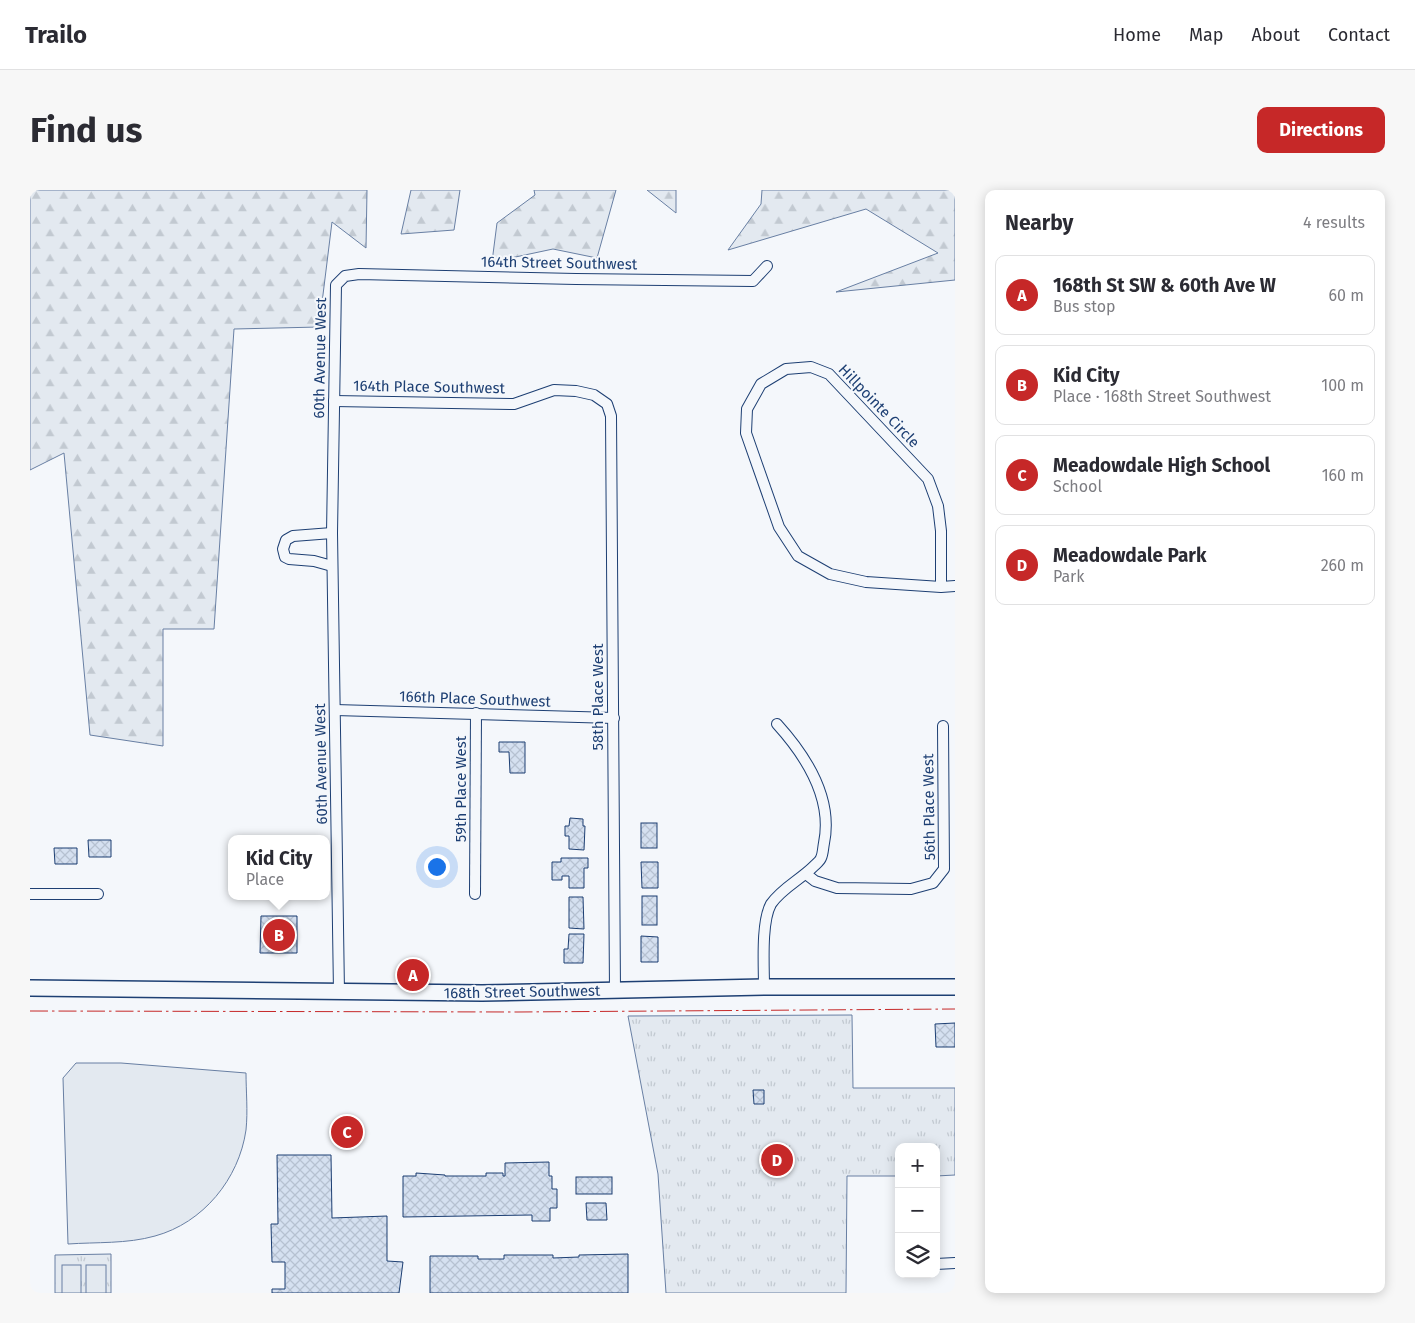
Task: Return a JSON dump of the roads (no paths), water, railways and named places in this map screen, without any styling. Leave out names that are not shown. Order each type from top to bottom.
[{"type":"main road","name":"168th Street Southwest","points":[[30,988],[512,993],[764,987],[955,987]]},
{"type":"street","name":"164th Street Southwest","points":[[345,276],[359,274],[753,281],[767,266]]},
{"type":"street","name":"60th Avenue West","points":[[339,992],[332,533],[336,286],[345,276]]},
{"type":"street","name":"Hillpointe Circle","points":[[941,587],[941,531],[938,506],[928,479],[829,374],[811,367],[786,369],[761,384],[747,409],[746,433],[779,527],[798,556],[830,574],[866,582],[941,587],[955,586]]},
{"type":"street","name":"164th Place Southwest","points":[[334,401],[514,404],[554,390],[576,391],[594,395],[607,404]]},
{"type":"street","name":"58th Place West","points":[[607,404],[610,416],[615,990]]},
{"type":"street","points":[[332,533],[293,536],[286,540],[283,549],[285,557],[289,559],[308,560],[332,566]]},
{"type":"street","name":"166th Place Southwest","points":[[335,710],[614,718]]},
{"type":"street","name":"59th Place West","points":[[475,894],[476,713]]},
{"type":"street","points":[[764,987],[764,943],[770,906],[781,892],[806,874],[821,858],[827,830],[826,811],[811,770],[789,737],[777,724]]},
{"type":"street","name":"56th Place West","points":[[806,874],[815,881],[837,888],[911,889],[933,883],[944,870],[943,726]]},
{"type":"street","points":[[30,894],[98,894]]},
{"type":"street","points":[[940,1264],[955,1263]]},
{"type":"place","name":"Kid City","points":[[279,935]]},
{"type":"place","name":"168th St SW & 60th Ave W","points":[[413,975]]},
{"type":"place","name":"Meadowdale High School","points":[[347,1132]]},
{"type":"place","name":"Meadowdale Park","points":[[777,1160]]}]
